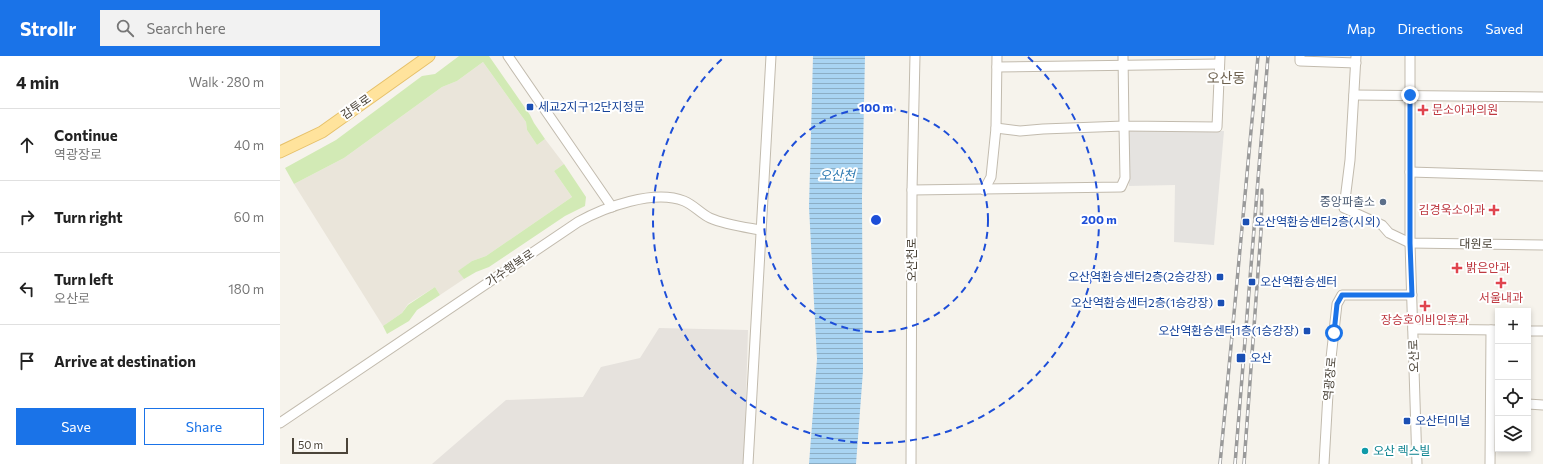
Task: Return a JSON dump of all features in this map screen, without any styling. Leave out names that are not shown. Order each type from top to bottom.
[{"type":"main road","name":"감투로","points":[[280,152],[322,132],[429,56]]},
{"type":"street","points":[[508,56],[612,207]]},
{"type":"street","points":[[748,464],[771,56]]},
{"type":"street","name":"오산천로","points":[[911,464],[912,190],[915,56]]},
{"type":"street","points":[[984,190],[991,176],[996,128],[997,56]]},
{"type":"street","points":[[1300,56],[1300,61],[1356,60],[1350,160],[1344,208],[1382,225],[1388,233],[1410,243]]},
{"type":"street","name":"오산로","points":[[1410,56],[1410,243],[1417,464]]},
{"type":"street","points":[[996,128],[1020,131],[1124,126],[1217,127],[1220,60],[1123,61],[997,67]]},
{"type":"street","points":[[912,190],[1121,187],[1124,178],[1123,61]]},
{"type":"street","points":[[1354,96],[1410,95],[1543,97]]},
{"type":"street","points":[[1410,172],[1543,176]]},
{"type":"street","name":"가수행복로","points":[[280,423],[578,222],[593,214],[622,203],[666,196],[685,201],[710,218],[732,225],[761,230]]},
{"type":"street","name":"대원로","points":[[1410,243],[1543,245]]},
{"type":"street","name":"역광장로","points":[[1324,464],[1329,376],[1331,371],[1337,304],[1342,295],[1412,295]]},
{"type":"street","points":[[1413,329],[1494,330],[1494,404],[1490,464]]},
{"type":"street","points":[[1531,331],[1543,331]]},
{"type":"street","points":[[1531,404],[1543,405]]},
{"type":"shaded area","points":[[483,62],[526,122],[527,130],[537,145],[545,139],[564,164],[554,171],[572,197],[486,256],[472,261],[459,271],[464,279],[440,295],[435,287],[408,304],[402,313],[383,326],[294,184],[344,158],[442,87],[457,81]]},
{"type":"shaded area","points":[[1128,131],[1224,131],[1214,245],[1174,242],[1175,185],[1129,186]]},
{"type":"shaded area","points":[[659,328],[748,330],[744,464],[432,464],[506,400],[583,397],[601,367],[640,358]]},
{"type":"green space","points":[[459,56],[489,56],[545,139],[537,145],[527,130],[526,122],[483,62],[457,81],[442,87],[344,158],[294,184],[285,168],[336,140],[422,76],[435,74]]},
{"type":"green space","points":[[564,164],[586,197],[585,206],[565,216],[489,267],[464,279],[458,271],[472,261],[486,256],[572,197],[554,171]]},
{"type":"green space","points":[[435,287],[440,295],[417,310],[409,321],[387,334],[383,326],[402,313],[408,305]]},
{"type":"water","name":"오산천","points":[[813,56],[865,56],[862,197],[863,371],[856,464],[809,464],[817,359],[809,207]]},
{"type":"railway","points":[[1220,464],[1258,56]]},
{"type":"railway","points":[[1235,464],[1268,56]]},
{"type":"railway","points":[[1244,464],[1261,231],[1262,190]]},
{"type":"place","name":"세교2지구12단지정문","points":[[530,107]]},
{"type":"place","name":"문소아과의원","points":[[1423,110]]},
{"type":"place","name":"중앙파출소","points":[[1383,202]]},
{"type":"place","name":"김경욱소아과","points":[[1494,210]]},
{"type":"place","name":"오산역환승센터2층(시외)","points":[[1246,222]]},
{"type":"place","name":"밝은안과","points":[[1457,268]]},
{"type":"place","name":"오산역환승센터2층(2승강장)","points":[[1220,277]]},
{"type":"place","name":"오산역환승센터","points":[[1252,282]]},
{"type":"place","name":"서울내과","points":[[1501,283]]},
{"type":"place","name":"오산역환승센터2층(1승강장)","points":[[1221,303]]},
{"type":"place","name":"장승호이비인후과","points":[[1425,306]]},
{"type":"place","name":"오산역환승센터1층(1승강장)","points":[[1307,331]]},
{"type":"place","name":"오산","points":[[1241,358]]},
{"type":"place","name":"오산터미널","points":[[1407,421]]},
{"type":"place","name":"오산 렉스빌","points":[[1365,451]]},
{"type":"district","name":"오산동","points":[[1226,78]]},
{"type":"route","points":[[1334,333],[1337,304],[1342,295],[1412,295],[1410,243],[1410,95]]}]
